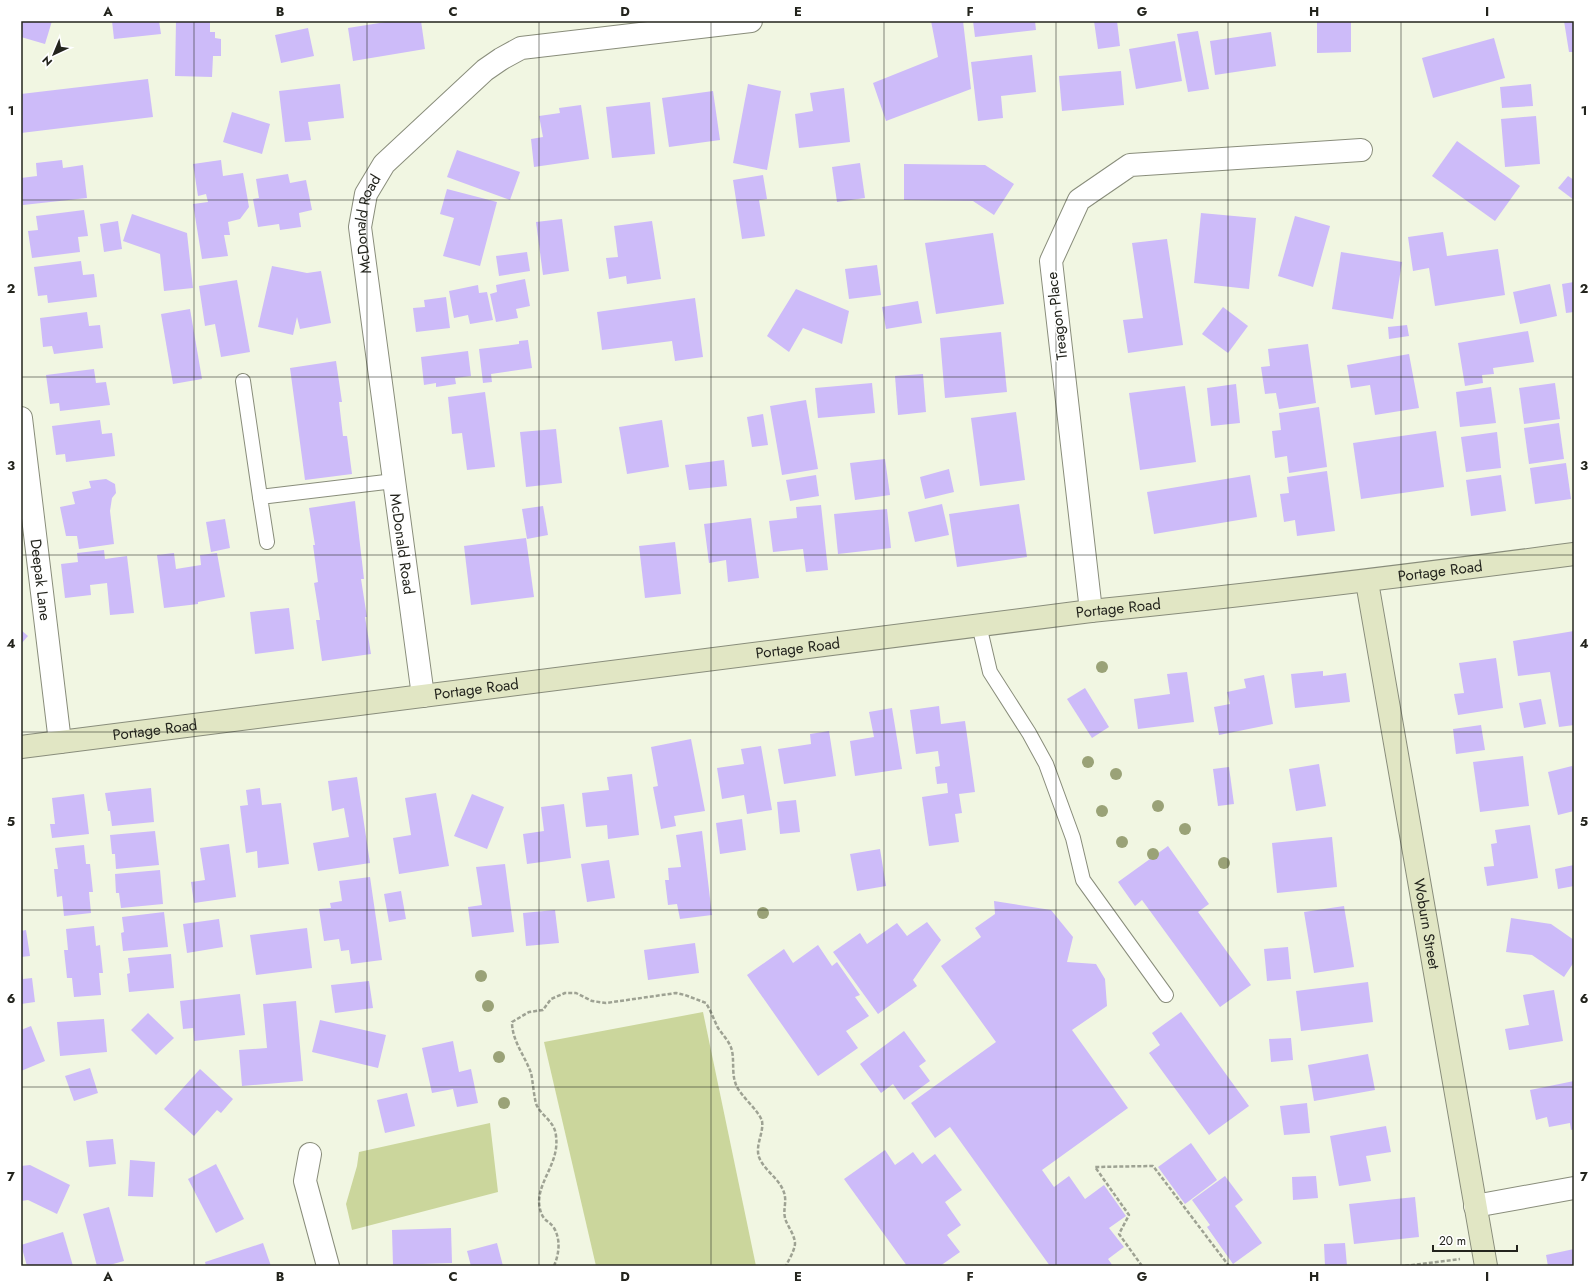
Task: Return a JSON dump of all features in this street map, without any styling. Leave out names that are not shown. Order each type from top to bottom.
[{"type":"main road","name":"Portage Road","points":[[21,747],[1091,611],[1367,582],[1574,554]]},
{"type":"main road","name":"Woburn Street","points":[[1367,582],[1485,1261]]},
{"type":"street","name":"McDonald Road","points":[[423,696],[360,227],[366,194],[384,164],[485,70],[500,59],[521,48],[751,21]]},
{"type":"street","name":"Treagon Place","points":[[1091,611],[1051,261],[1079,200],[1130,165],[1361,150]]},
{"type":"street","name":"Deepak Lane","points":[[21,418],[60,742]]},
{"type":"street","points":[[310,1154],[305,1181],[328,1266]]},
{"type":"street","points":[[1475,1206],[1574,1188]]},
{"type":"lane","points":[[243,381],[267,542]]},
{"type":"lane","points":[[260,497],[394,481]]},
{"type":"lane","points":[[979,625],[990,672],[1046,764],[1073,838],[1083,880],[1166,995]]},
{"type":"path","points":[[554,1266],[558,1256],[558,1242],[554,1227],[544,1219],[538,1196],[557,1151],[556,1134],[552,1124],[537,1106],[531,1075],[527,1062],[518,1047],[512,1031],[512,1022],[529,1012],[543,1010],[551,999],[565,993],[576,993],[592,1001],[606,1003],[676,993],[685,994],[706,1003],[718,1028],[731,1046],[734,1080],[737,1089],[762,1120],[762,1130],[758,1149],[759,1157],[762,1164],[774,1176],[784,1193],[786,1199],[785,1220],[792,1232],[795,1243],[792,1255],[786,1266]]},
{"type":"path","points":[[1142,1266],[1119,1234],[1129,1215],[1095,1167],[1153,1166],[1229,1266]]},
{"type":"path","points":[[1405,1266],[1485,1261]]},
{"type":"green space","points":[[703,1012],[756,1266],[596,1266],[544,1042]]},
{"type":"green space","points":[[490,1123],[498,1192],[352,1230],[346,1204],[357,1166],[359,1152]]},
{"type":"building","points":[[21,21],[52,21],[45,44],[21,37]]},
{"type":"building","points":[[112,21],[159,21],[161,34],[114,39]]},
{"type":"building","points":[[176,21],[210,21],[210,32],[215,32],[215,38],[221,39],[221,56],[213,56],[212,77],[175,76]]},
{"type":"building","points":[[392,21],[421,21],[425,49],[353,61],[348,28]]},
{"type":"building","points":[[931,21],[963,21],[971,89],[886,121],[873,83],[938,57]]},
{"type":"building","points":[[973,21],[1035,21],[1036,30],[975,37]]},
{"type":"building","points":[[1094,21],[1117,21],[1120,46],[1098,49]]},
{"type":"building","points":[[1317,21],[1351,21],[1351,52],[1317,53]]},
{"type":"building","points":[[1564,21],[1574,21],[1574,52],[1569,52]]},
{"type":"building","points":[[308,28],[314,56],[281,63],[275,35]]},
{"type":"building","points":[[1198,31],[1209,89],[1188,92],[1177,34]]},
{"type":"building","points":[[1271,32],[1276,66],[1215,75],[1210,41]]},
{"type":"building","points":[[1494,38],[1505,78],[1433,98],[1422,58]]},
{"type":"building","points":[[1175,41],[1182,81],[1136,89],[1129,49]]},
{"type":"building","points":[[1032,55],[1036,92],[1001,96],[1003,118],[978,121],[971,62]]},
{"type":"building","points":[[1121,71],[1124,105],[1062,111],[1059,76]]},
{"type":"building","points":[[148,79],[153,117],[21,133],[21,94]]},
{"type":"building","points":[[340,84],[344,118],[308,122],[311,140],[285,142],[279,91]]},
{"type":"building","points":[[748,84],[781,91],[767,170],[733,163]]},
{"type":"building","points":[[1531,84],[1533,106],[1502,108],[1500,87]]},
{"type":"building","points":[[844,88],[850,142],[799,148],[795,114],[813,111],[810,93]]},
{"type":"building","points":[[713,91],[720,140],[669,147],[662,98]]},
{"type":"building","points":[[650,102],[655,154],[612,158],[606,107]]},
{"type":"building","points":[[581,105],[589,159],[534,167],[531,139],[543,137],[539,116],[560,113],[559,108]]},
{"type":"building","points":[[232,112],[270,124],[262,154],[223,142]]},
{"type":"building","points":[[1536,116],[1540,164],[1505,167],[1501,119]]},
{"type":"building","points":[[1457,141],[1520,186],[1495,221],[1432,176]]},
{"type":"building","points":[[457,150],[520,172],[510,200],[447,177]]},
{"type":"building","points":[[62,160],[63,168],[83,165],[87,198],[23,205],[21,178],[37,176],[36,163]]},
{"type":"building","points":[[221,160],[223,176],[243,173],[249,207],[240,219],[228,222],[230,235],[224,235],[228,256],[202,259],[193,204],[208,202],[206,194],[198,196],[193,164]]},
{"type":"building","points":[[860,163],[865,198],[837,202],[832,167]]},
{"type":"building","points":[[904,164],[985,165],[1014,184],[994,215],[973,201],[904,200]]},
{"type":"building","points":[[288,174],[290,183],[306,180],[312,210],[299,213],[301,227],[280,230],[279,224],[258,227],[253,199],[259,198],[256,179]]},
{"type":"building","points":[[763,175],[767,199],[759,200],[765,236],[742,239],[733,180]]},
{"type":"building","points":[[1568,176],[1574,180],[1574,200],[1558,188]]},
{"type":"building","points":[[447,189],[497,202],[480,266],[443,256],[454,218],[440,214]]},
{"type":"building","points":[[84,210],[88,236],[78,237],[80,252],[32,258],[28,231],[38,230],[36,216]]},
{"type":"building","points":[[1201,213],[1256,218],[1249,289],[1194,283]]},
{"type":"building","points":[[132,214],[187,233],[193,288],[164,291],[160,254],[123,241]]},
{"type":"building","points":[[1295,216],[1330,226],[1313,287],[1278,276]]},
{"type":"building","points":[[562,219],[569,271],[543,275],[536,222]]},
{"type":"building","points":[[118,221],[122,249],[104,252],[100,224]]},
{"type":"building","points":[[652,221],[661,279],[627,284],[626,276],[609,279],[606,258],[618,257],[614,226]]},
{"type":"building","points":[[1443,232],[1447,256],[1498,249],[1505,295],[1435,306],[1429,268],[1413,271],[1408,237]]},
{"type":"building","points":[[993,233],[1004,304],[936,314],[925,243]]},
{"type":"building","points":[[1167,239],[1183,345],[1128,353],[1123,320],[1143,318],[1132,243]]},
{"type":"building","points":[[527,252],[530,271],[499,276],[496,256]]},
{"type":"building","points":[[1341,252],[1402,262],[1393,319],[1332,309]]},
{"type":"building","points":[[81,261],[83,275],[94,274],[97,297],[48,303],[47,295],[38,296],[34,267]]},
{"type":"building","points":[[877,265],[881,295],[849,299],[845,269]]},
{"type":"building","points":[[272,266],[307,273],[321,271],[331,323],[300,329],[297,317],[293,335],[258,327]]},
{"type":"building","points":[[525,279],[530,306],[516,309],[518,318],[496,322],[490,294],[497,292],[496,285]]},
{"type":"building","points":[[237,280],[250,352],[221,357],[215,324],[205,326],[199,286]]},
{"type":"building","points":[[1574,282],[1574,312],[1566,313],[1562,284]]},
{"type":"building","points":[[1550,284],[1557,316],[1520,324],[1513,292]]},
{"type":"building","points":[[478,285],[479,293],[487,292],[493,320],[470,324],[468,315],[454,318],[449,291]]},
{"type":"building","points":[[796,289],[849,311],[842,344],[803,328],[789,352],[767,336]]},
{"type":"building","points":[[446,297],[450,328],[416,332],[413,308],[425,307],[424,300]]},
{"type":"building","points":[[695,298],[703,357],[675,361],[672,341],[602,350],[597,312]]},
{"type":"building","points":[[918,301],[922,323],[886,329],[882,307]]},
{"type":"building","points":[[1223,307],[1248,326],[1228,353],[1202,334]]},
{"type":"building","points":[[190,309],[202,379],[173,384],[161,314]]},
{"type":"building","points":[[87,312],[89,326],[100,325],[103,348],[54,354],[52,346],[43,347],[40,318]]},
{"type":"building","points":[[1407,325],[1409,336],[1389,339],[1388,327]]},
{"type":"building","points":[[1528,331],[1534,362],[1493,368],[1494,374],[1482,375],[1483,383],[1465,386],[1458,343]]},
{"type":"building","points":[[1001,332],[1007,392],[945,398],[940,338]]},
{"type":"building","points":[[528,340],[532,368],[491,374],[492,382],[483,383],[479,349],[519,344],[519,341]]},
{"type":"building","points":[[1308,344],[1316,403],[1279,409],[1276,393],[1265,394],[1261,367],[1270,366],[1268,349]]},
{"type":"building","points":[[468,351],[471,376],[455,378],[456,384],[436,387],[436,383],[424,385],[421,357]]},
{"type":"building","points":[[1409,354],[1419,408],[1375,415],[1370,385],[1351,388],[1347,365]]},
{"type":"building","points":[[336,361],[342,402],[339,402],[343,436],[347,436],[352,474],[305,480],[290,368]]},
{"type":"building","points":[[94,369],[96,383],[106,382],[110,405],[60,411],[59,403],[50,404],[46,375]]},
{"type":"building","points":[[923,374],[926,412],[898,415],[895,376]]},
{"type":"building","points":[[872,383],[875,413],[818,418],[815,388]]},
{"type":"building","points":[[1555,383],[1560,419],[1524,424],[1519,388]]},
{"type":"building","points":[[1236,384],[1240,423],[1211,426],[1207,388]]},
{"type":"building","points":[[1185,386],[1196,462],[1140,470],[1129,393]]},
{"type":"building","points":[[1491,387],[1496,423],[1460,427],[1456,392]]},
{"type":"building","points":[[485,392],[495,467],[467,470],[462,433],[452,434],[448,397]]},
{"type":"building","points":[[806,400],[818,469],[782,475],[770,406]]},
{"type":"building","points":[[1319,407],[1327,467],[1289,473],[1287,456],[1275,458],[1272,431],[1281,430],[1279,413]]},
{"type":"building","points":[[1016,412],[1025,480],[980,486],[971,418]]},
{"type":"building","points":[[763,414],[768,445],[752,447],[747,417]]},
{"type":"building","points":[[100,420],[102,434],[112,433],[115,456],[66,462],[65,454],[56,455],[52,426]]},
{"type":"building","points":[[662,420],[669,467],[627,474],[619,427]]},
{"type":"building","points":[[1559,423],[1564,459],[1529,464],[1524,428]]},
{"type":"building","points":[[556,429],[562,483],[526,487],[520,432]]},
{"type":"building","points":[[1436,431],[1444,487],[1361,499],[1353,443]]},
{"type":"building","points":[[1497,432],[1501,468],[1466,472],[1461,437]]},
{"type":"building","points":[[885,459],[890,495],[855,500],[850,463]]},
{"type":"building","points":[[724,460],[727,486],[689,490],[685,465]]},
{"type":"building","points":[[1566,463],[1571,499],[1535,504],[1530,468]]},
{"type":"building","points":[[949,469],[954,492],[925,499],[920,477]]},
{"type":"building","points":[[1327,471],[1335,531],[1297,536],[1295,520],[1284,522],[1280,494],[1289,493],[1287,477]]},
{"type":"building","points":[[816,475],[819,496],[790,501],[786,480]]},
{"type":"building","points":[[1250,475],[1257,517],[1154,534],[1147,492]]},
{"type":"building","points":[[1501,475],[1506,511],[1471,516],[1466,480]]},
{"type":"building","points":[[106,479],[115,484],[116,493],[112,498],[110,511],[114,544],[79,549],[77,536],[66,536],[60,507],[75,504],[72,492],[91,488],[89,481]]},
{"type":"building","points":[[355,501],[364,579],[361,579],[371,654],[322,661],[316,620],[320,620],[314,583],[318,582],[313,545],[315,545],[309,508]]},
{"type":"building","points":[[942,504],[949,535],[915,542],[908,512]]},
{"type":"building","points":[[1019,504],[1027,557],[957,567],[949,514]]},
{"type":"building","points":[[821,505],[828,570],[806,572],[803,549],[773,552],[769,521],[797,518],[796,507]]},
{"type":"building","points":[[543,506],[548,535],[527,539],[522,509]]},
{"type":"building","points":[[887,509],[891,548],[838,554],[834,514]]},
{"type":"building","points":[[751,518],[759,578],[728,582],[726,560],[709,563],[704,524]]},
{"type":"building","points":[[225,519],[230,548],[211,552],[206,522]]},
{"type":"building","points":[[526,538],[534,597],[471,605],[464,546]]},
{"type":"building","points":[[675,542],[681,594],[645,598],[639,546]]},
{"type":"building","points":[[104,550],[105,559],[127,556],[134,613],[110,615],[107,583],[90,585],[91,595],[65,598],[61,564],[78,562],[77,553]]},
{"type":"building","points":[[174,553],[176,569],[201,565],[200,555],[217,553],[225,597],[198,602],[198,604],[164,608],[157,555]]},
{"type":"building","points":[[289,608],[294,649],[255,654],[250,612]]},
{"type":"building","points":[[21,630],[28,636],[21,644]]},
{"type":"building","points":[[1574,631],[1574,725],[1559,727],[1550,672],[1518,676],[1513,641]]},
{"type":"building","points":[[1496,658],[1503,708],[1458,715],[1454,694],[1464,693],[1459,663]]},
{"type":"building","points":[[1323,671],[1323,676],[1346,673],[1350,702],[1295,708],[1291,674]]},
{"type":"building","points":[[1187,672],[1194,722],[1138,729],[1134,699],[1170,694],[1167,674]]},
{"type":"building","points":[[1264,675],[1273,724],[1219,735],[1214,707],[1230,704],[1227,692],[1246,688],[1244,679]]},
{"type":"building","points":[[1085,688],[1109,727],[1092,738],[1067,699]]},
{"type":"building","points":[[1541,699],[1546,724],[1524,728],[1519,703]]},
{"type":"building","points":[[939,706],[941,724],[965,721],[975,792],[959,794],[962,813],[955,814],[959,842],[929,846],[922,797],[948,793],[947,783],[937,784],[935,767],[940,766],[938,751],[916,754],[910,710]]},
{"type":"building","points":[[892,708],[902,769],[855,776],[850,741],[874,737],[869,712]]},
{"type":"building","points":[[1481,725],[1485,750],[1456,754],[1453,729]]},
{"type":"building","points":[[829,731],[836,776],[784,784],[778,749],[811,744],[810,734]]},
{"type":"building","points":[[691,739],[705,811],[674,816],[676,826],[661,829],[653,787],[658,786],[651,747]]},
{"type":"building","points":[[761,746],[772,810],[747,814],[744,795],[722,799],[717,768],[744,764],[741,749]]},
{"type":"building","points":[[1523,756],[1529,806],[1480,812],[1473,762]]},
{"type":"building","points":[[1319,764],[1326,806],[1296,811],[1289,769]]},
{"type":"building","points":[[1572,766],[1574,773],[1574,811],[1558,815],[1548,772]]},
{"type":"building","points":[[1229,767],[1234,804],[1218,806],[1213,769]]},
{"type":"building","points":[[632,774],[639,835],[608,839],[607,825],[586,827],[582,793],[609,790],[607,777]]},
{"type":"building","points":[[357,777],[370,863],[318,871],[313,843],[349,837],[344,808],[332,811],[328,781]]},
{"type":"building","points":[[151,788],[154,822],[112,826],[105,793]]},
{"type":"building","points":[[260,788],[262,805],[281,803],[289,864],[258,868],[257,851],[246,853],[240,806],[248,805],[246,790]]},
{"type":"building","points":[[436,793],[449,866],[399,874],[393,838],[411,835],[405,798]]},
{"type":"building","points":[[84,794],[89,834],[52,838],[50,824],[55,824],[52,798]]},
{"type":"building","points":[[472,794],[504,807],[487,849],[454,836]]},
{"type":"building","points":[[796,800],[800,832],[780,834],[777,802]]},
{"type":"building","points":[[564,804],[571,858],[527,864],[523,834],[544,831],[541,807]]},
{"type":"building","points":[[742,819],[746,850],[720,854],[716,823]]},
{"type":"building","points":[[1530,825],[1538,878],[1487,886],[1484,867],[1494,866],[1491,844],[1497,843],[1495,830]]},
{"type":"building","points":[[155,831],[159,865],[116,869],[115,854],[112,854],[110,835]]},
{"type":"building","points":[[702,831],[712,915],[680,919],[677,904],[668,905],[665,880],[669,880],[668,868],[681,867],[676,835]]},
{"type":"building","points":[[1332,837],[1337,887],[1277,893],[1272,843]]},
{"type":"building","points":[[229,844],[236,897],[194,903],[191,882],[205,880],[200,848]]},
{"type":"building","points":[[84,845],[86,864],[90,864],[93,892],[89,892],[91,913],[64,916],[62,896],[57,897],[54,869],[58,869],[55,848]]},
{"type":"building","points":[[1168,846],[1209,904],[1198,912],[1251,985],[1220,1007],[1142,900],[1135,906],[1118,882]]},
{"type":"building","points":[[880,849],[886,886],[857,891],[850,854]]},
{"type":"building","points":[[609,860],[615,898],[587,902],[581,864]]},
{"type":"building","points":[[505,864],[514,932],[472,937],[468,907],[482,905],[476,867]]},
{"type":"building","points":[[1574,865],[1574,886],[1558,889],[1555,869]]},
{"type":"building","points":[[160,870],[163,904],[121,908],[119,893],[116,893],[115,874]]},
{"type":"building","points":[[370,877],[382,960],[351,964],[349,950],[341,951],[339,939],[324,941],[319,909],[331,908],[330,903],[342,901],[339,881]]},
{"type":"building","points":[[401,891],[406,919],[389,922],[384,894]]},
{"type":"building","points":[[994,901],[1051,910],[1073,937],[1067,962],[1096,964],[1105,979],[1107,1006],[1072,1030],[1128,1108],[1042,1170],[1054,1187],[1069,1176],[1085,1199],[1104,1185],[1126,1216],[1109,1228],[1124,1247],[1108,1259],[1113,1266],[1050,1266],[950,1127],[935,1138],[911,1103],[996,1042],[941,966],[981,937],[975,928],[995,914]]},
{"type":"building","points":[[1344,906],[1354,967],[1314,973],[1304,912]]},
{"type":"building","points":[[555,910],[559,943],[526,946],[523,913]]},
{"type":"building","points":[[164,912],[168,947],[123,951],[121,933],[124,932],[122,917]]},
{"type":"building","points":[[1511,918],[1551,924],[1574,940],[1574,962],[1564,977],[1532,955],[1506,952]]},
{"type":"building","points":[[219,919],[223,947],[187,953],[183,924]]},
{"type":"building","points":[[927,922],[941,940],[913,980],[917,986],[878,1014],[833,952],[860,933],[867,944],[897,923],[907,936]]},
{"type":"building","points":[[94,926],[96,946],[100,945],[103,973],[99,973],[101,995],[74,997],[72,978],[67,978],[64,950],[68,950],[66,929]]},
{"type":"building","points":[[307,928],[312,968],[256,975],[250,935]]},
{"type":"building","points":[[26,930],[30,956],[21,957],[21,931]]},
{"type":"building","points":[[695,943],[699,973],[648,980],[644,950]]},
{"type":"building","points":[[818,945],[832,966],[837,962],[860,995],[855,997],[869,1016],[846,1031],[858,1048],[818,1076],[747,975],[784,949],[793,963]]},
{"type":"building","points":[[1288,947],[1291,979],[1267,981],[1264,949]]},
{"type":"building","points":[[171,954],[174,988],[129,992],[127,974],[130,973],[128,958]]},
{"type":"building","points":[[21,966],[23,979],[32,978],[35,1002],[21,1004]]},
{"type":"building","points":[[369,981],[373,1008],[335,1013],[331,985]]},
{"type":"building","points":[[1368,982],[1373,1022],[1301,1031],[1296,991]]},
{"type":"building","points":[[1554,990],[1563,1041],[1509,1050],[1505,1029],[1529,1025],[1523,995]]},
{"type":"building","points":[[240,994],[245,1035],[194,1041],[193,1028],[183,1029],[180,1001]]},
{"type":"building","points":[[296,1001],[303,1081],[242,1086],[239,1050],[267,1048],[263,1004]]},
{"type":"building","points":[[1181,1012],[1249,1106],[1209,1135],[1149,1053],[1160,1045],[1152,1033]]},
{"type":"building","points":[[148,1013],[174,1038],[156,1055],[131,1030]]},
{"type":"building","points":[[104,1019],[107,1052],[60,1056],[57,1022]]},
{"type":"building","points":[[320,1020],[386,1035],[378,1068],[312,1052]]},
{"type":"building","points":[[31,1026],[45,1061],[21,1071],[21,1030]]},
{"type":"building","points":[[904,1031],[926,1061],[919,1066],[930,1081],[904,1100],[893,1084],[881,1093],[860,1064]]},
{"type":"building","points":[[1291,1038],[1293,1060],[1271,1062],[1269,1039]]},
{"type":"building","points":[[453,1041],[459,1072],[471,1069],[478,1103],[457,1107],[453,1089],[432,1093],[422,1048]]},
{"type":"building","points":[[1368,1054],[1375,1090],[1314,1101],[1308,1065]]},
{"type":"building","points":[[90,1068],[98,1093],[74,1101],[65,1076]]},
{"type":"building","points":[[200,1069],[233,1099],[221,1113],[217,1110],[194,1136],[164,1109]]},
{"type":"building","points":[[1574,1081],[1574,1129],[1571,1130],[1570,1123],[1549,1127],[1547,1117],[1536,1120],[1530,1090]]},
{"type":"building","points":[[407,1093],[415,1126],[385,1133],[377,1100]]},
{"type":"building","points":[[1307,1103],[1310,1133],[1284,1135],[1280,1106]]},
{"type":"building","points":[[1386,1126],[1391,1152],[1366,1156],[1371,1181],[1339,1186],[1330,1136]]},
{"type":"building","points":[[113,1139],[116,1164],[89,1167],[86,1141]]},
{"type":"building","points":[[1191,1143],[1217,1180],[1185,1204],[1158,1167]]},
{"type":"building","points":[[885,1150],[895,1165],[913,1152],[922,1164],[935,1154],[962,1190],[945,1202],[961,1225],[947,1235],[960,1252],[940,1266],[907,1266],[844,1179]]},
{"type":"building","points":[[130,1160],[155,1162],[153,1197],[128,1196]]},
{"type":"building","points":[[216,1164],[244,1219],[216,1233],[188,1179]]},
{"type":"building","points":[[30,1165],[70,1185],[57,1214],[28,1200],[21,1201],[21,1166]]},
{"type":"building","points":[[1225,1176],[1243,1200],[1235,1206],[1262,1243],[1233,1264],[1207,1227],[1210,1225],[1192,1200]]},
{"type":"building","points":[[1316,1176],[1318,1198],[1293,1200],[1292,1177]]},
{"type":"building","points":[[1415,1197],[1419,1237],[1354,1244],[1349,1204]]},
{"type":"building","points":[[109,1207],[124,1261],[106,1266],[97,1266],[83,1214]]},
{"type":"building","points":[[451,1228],[452,1263],[393,1265],[392,1230]]},
{"type":"building","points":[[63,1232],[73,1266],[27,1266],[21,1245]]},
{"type":"building","points":[[263,1243],[271,1266],[206,1266],[205,1262]]},
{"type":"building","points":[[497,1243],[503,1266],[471,1266],[467,1251]]},
{"type":"building","points":[[1345,1243],[1347,1266],[1325,1266],[1324,1244]]},
{"type":"building","points":[[1574,1249],[1574,1266],[1548,1266],[1546,1255]]}]
